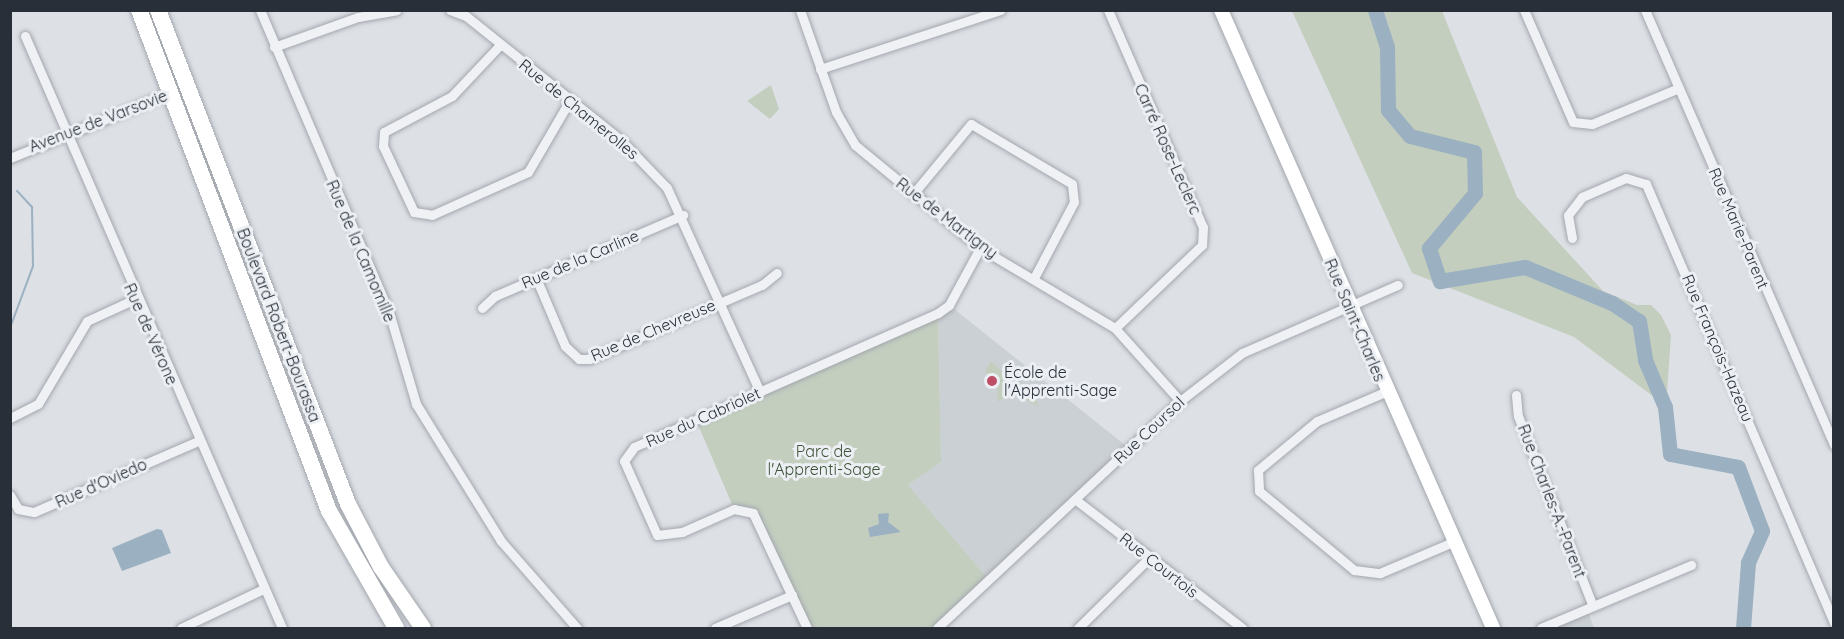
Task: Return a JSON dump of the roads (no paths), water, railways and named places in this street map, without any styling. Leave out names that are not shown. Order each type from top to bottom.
[{"type":"highway","name":"Boulevard Robert-Bourassa","points":[[139,10],[168,93],[329,511],[396,628]]},
{"type":"highway","name":"Boulevard Robert-Bourassa","points":[[158,10],[348,504],[381,567],[423,628]]},
{"type":"street","name":"Rue de la Camomille","points":[[260,10],[389,312],[422,415],[501,541],[577,628]]},
{"type":"street","points":[[274,47],[357,17],[396,10]]},
{"type":"street","name":"Rue de Chamerolles","points":[[450,10],[466,16],[646,164],[682,214],[760,392]]},
{"type":"street","name":"Rue de Martigny","points":[[800,10],[820,69],[855,145],[980,248],[1115,328],[1180,401]]},
{"type":"street","points":[[820,69],[1001,10]]},
{"type":"street","name":"Carré Rose-Leclerc","points":[[1108,10],[1203,228],[1202,245],[1115,328]]},
{"type":"street","name":"Rue Saint-Charles","points":[[1221,10],[1385,392],[1493,628]]},
{"type":"street","points":[[1524,10],[1573,122],[1592,124],[1678,88]]},
{"type":"street","name":"Rue Marie-Parent","points":[[1645,10],[1833,445]]},
{"type":"street","name":"Rue de Vérone","points":[[25,36],[135,299],[262,589],[282,628]]},
{"type":"street","points":[[500,45],[452,96],[384,132],[383,146],[414,212],[432,215],[528,172],[570,100]]},
{"type":"street","name":"Avenue de Varsovie","points":[[10,158],[64,131],[186,87]]},
{"type":"street","points":[[913,194],[971,123],[1072,184],[1074,202],[1034,278]]},
{"type":"street","name":"Rue François-Hazeau","points":[[1572,238],[1568,215],[1582,197],[1626,178],[1646,184],[1833,622]]},
{"type":"street","name":"Rue de la Carline","points":[[482,308],[495,296],[682,214]]},
{"type":"street","name":"Rue du Cabriolet","points":[[807,628],[753,513],[734,510],[675,535],[657,535],[624,471],[634,447],[938,313],[949,305],[980,248]]},
{"type":"street","name":"Rue de Chevreuse","points":[[536,278],[565,346],[579,358],[722,301],[777,273]]},
{"type":"street","name":"Rue Coursol","points":[[937,628],[1180,401],[1242,353],[1398,285]]},
{"type":"street","points":[[10,418],[38,404],[87,321],[135,299]]},
{"type":"street","points":[[1385,392],[1317,421],[1258,470],[1259,490],[1354,570],[1380,573],[1455,541]]},
{"type":"street","name":"Rue Charles-A.-Parent","points":[[1516,395],[1518,416],[1593,606]]},
{"type":"street","name":"Rue d'Oviedo","points":[[10,495],[18,508],[34,512],[198,441]]},
{"type":"street","name":"Rue Courtois","points":[[1076,500],[1236,627]]},
{"type":"street","points":[[1078,628],[1149,558]]},
{"type":"street","points":[[1541,628],[1691,565]]},
{"type":"street","points":[[181,628],[262,589]]},
{"type":"street","points":[[715,628],[792,596]]},
{"type":"water","points":[[889,513],[888,522],[901,532],[870,537],[868,528],[879,524],[878,514]]},
{"type":"water","points":[[157,529],[162,530],[171,553],[122,571],[112,548]]},
{"type":"waterway","points":[[1375,10],[1387,47],[1388,110],[1410,136],[1474,152],[1475,193],[1429,248],[1440,281],[1525,267],[1612,303],[1639,321],[1645,360],[1665,407],[1670,454],[1738,467],[1762,531],[1748,563],[1743,628]]},
{"type":"waterway","points":[[10,328],[33,266],[32,207],[17,191]]},
{"type":"place","name":"École de l'Apprenti-Sage","points":[[992,381]]},
{"type":"park label","name":"Parc de l'Apprenti-Sage","points":[[824,460]]}]
